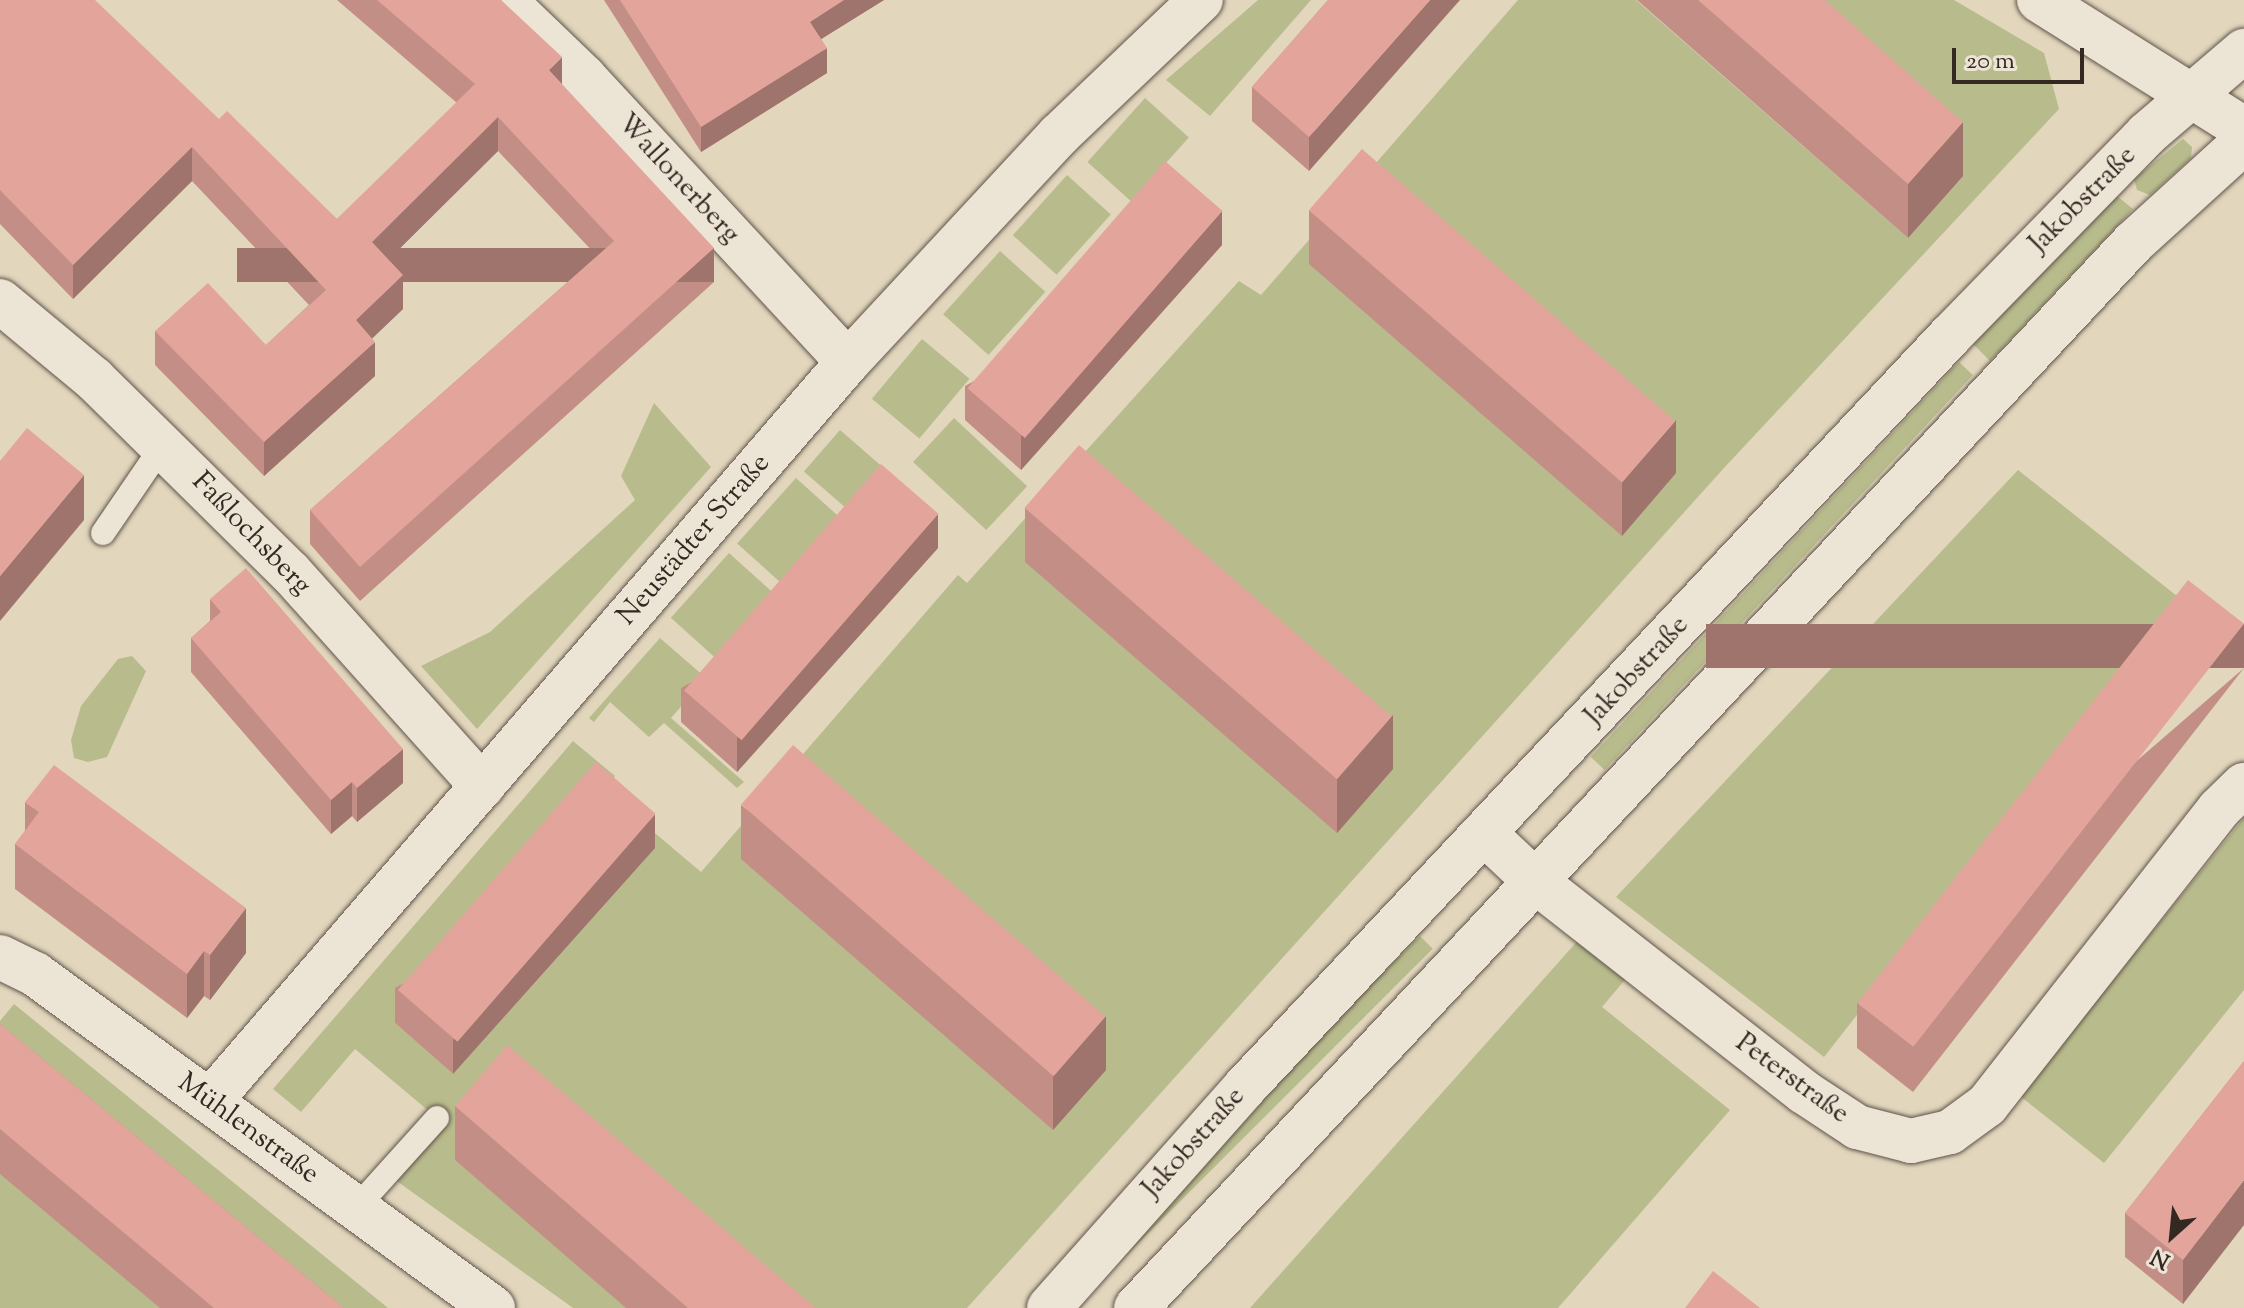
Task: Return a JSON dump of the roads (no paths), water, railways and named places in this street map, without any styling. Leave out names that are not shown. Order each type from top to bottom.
[{"type":"street","name":"Wallonerberg","points":[[504,0],[643,141],[848,362]]},
{"type":"street","name":"Neustädter Straße","points":[[210,1101],[848,362],[1059,135],[1201,0]]},
{"type":"street","points":[[2039,0],[2244,129]]},
{"type":"street","name":"Jakobstraße","points":[[1049,1308],[1245,1087],[1950,336],[2191,95],[2244,51]]},
{"type":"street","points":[[1136,1308],[2133,243],[2244,142]]},
{"type":"street","name":"Faßlochsberg","points":[[0,301],[163,445],[290,572],[482,786]]},
{"type":"street","name":"Peterstraße","points":[[1484,833],[1535,881],[1828,1109],[1869,1132],[1911,1141],[1950,1132],[1987,1105],[2219,809],[2244,785]]},
{"type":"street","name":"Mühlenstraße","points":[[0,957],[35,974],[493,1308]]},
{"type":"lane","points":[[103,533],[163,445]]},
{"type":"lane","points":[[356,1208],[437,1118]]}]
